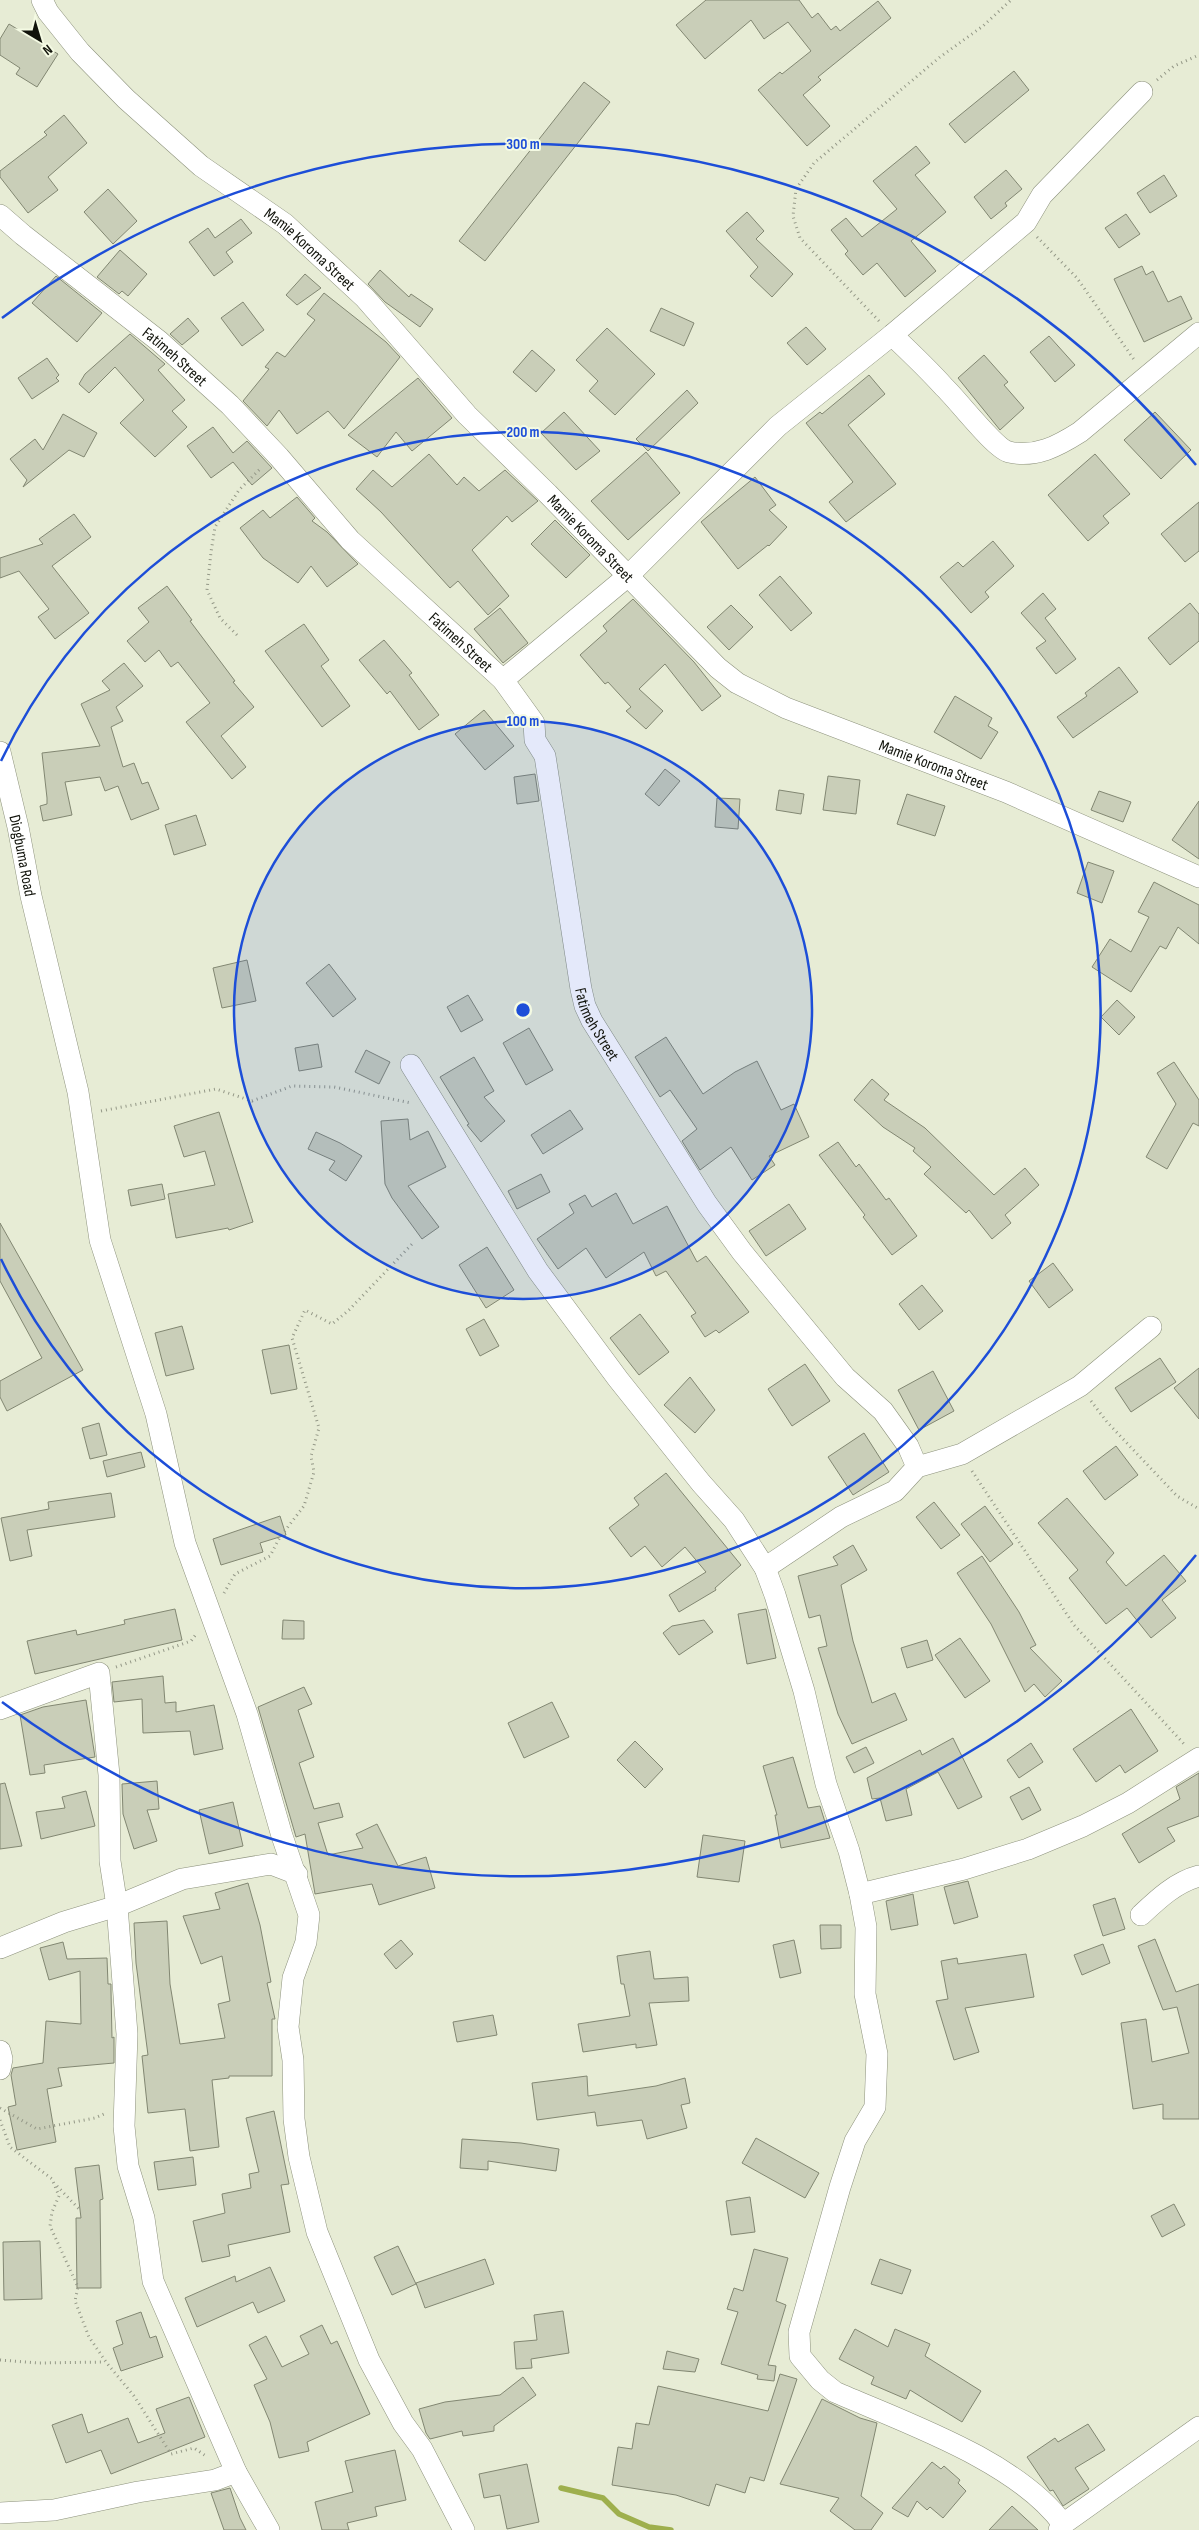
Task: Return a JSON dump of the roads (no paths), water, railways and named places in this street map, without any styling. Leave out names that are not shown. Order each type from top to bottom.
[{"type":"street","name":"Mamie Koroma Street","points":[[42,0],[48,12],[80,52],[126,99],[200,166],[286,224],[365,298],[466,415],[548,494],[718,668],[736,683],[759,696],[1006,792],[1199,877]]},
{"type":"street","points":[[503,680],[628,576],[778,426],[892,335],[1026,222],[1048,189],[1142,92]]},
{"type":"street","name":"Fatimeh Street","points":[[0,215],[160,341],[230,405],[350,540],[503,680],[534,723],[535,740],[546,756],[585,1006],[592,1020],[708,1204],[747,1258],[807,1334],[845,1377],[883,1411],[908,1446],[917,1467]]},
{"type":"street","points":[[892,335],[944,386],[996,444],[1007,452],[1039,452],[1059,445],[1080,432],[1199,333]]},
{"type":"street","name":"Diogbuma Road","points":[[0,752],[18,827],[39,930],[63,1021],[82,1115],[100,1240],[156,1414],[185,1543],[212,1613],[247,1714],[282,1836],[309,1915],[306,1942],[293,1978],[288,2027],[293,2060],[294,2119],[307,2194],[317,2232],[369,2360],[404,2423],[427,2458],[464,2530]]},
{"type":"street","points":[[411,1065],[538,1271],[618,1379],[701,1483],[734,1520],[765,1568],[804,1690],[826,1784],[860,1894],[866,1927],[865,1994],[877,2054],[874,2107],[855,2141],[837,2196],[800,2332],[800,2356],[820,2380],[835,2392],[960,2448],[1034,2491],[1050,2507],[1061,2527],[1199,2427]]},
{"type":"street","points":[[765,1568],[841,1517],[895,1491],[917,1467],[962,1454],[1080,1386],[1151,1327]]},
{"type":"street","points":[[0,1709],[99,1673],[109,1775],[110,1861],[117,1906],[127,2034],[124,2126],[128,2166],[144,2218],[153,2281],[236,2472],[269,2530]]},
{"type":"street","points":[[860,1894],[964,1869],[1028,1849],[1083,1826],[1128,1803],[1199,1758]]},
{"type":"street","points":[[0,1948],[64,1922],[117,1906],[182,1879],[271,1864],[296,1874]]},
{"type":"street","points":[[1141,1915],[1163,1895],[1189,1878],[1199,1876]]},
{"type":"street","points":[[0,2051],[2,2059],[0,2069]]},
{"type":"street","points":[[0,2513],[54,2510],[138,2492],[214,2480],[236,2472]]},
{"type":"waterway","points":[[561,2488],[603,2498],[619,2514],[649,2527],[671,2530]]}]
